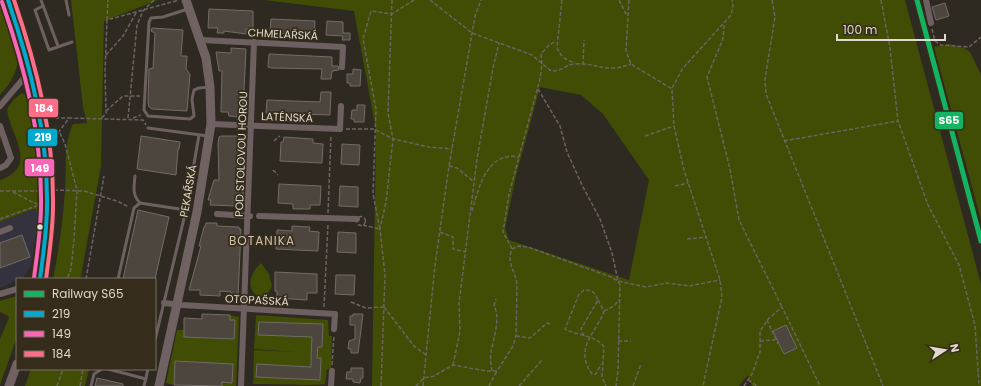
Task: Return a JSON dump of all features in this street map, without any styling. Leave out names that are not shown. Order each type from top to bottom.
[{"type":"street","points":[[9,0],[31,72],[41,118],[48,183],[47,228],[40,278]]},
{"type":"street","points":[[926,0],[931,23]]},
{"type":"street","name":"PEKAŘSKÁ","points":[[159,386],[196,212],[211,124],[210,87],[201,40],[188,4]]},
{"type":"street","name":"CHMELAŘSKÁ","points":[[201,40],[343,47],[342,67]]},
{"type":"street","name":"POD STOLOVOU HOROU","points":[[241,386],[246,309],[254,42]]},
{"type":"street","points":[[0,106],[31,72]]},
{"type":"street","points":[[340,129],[341,106]]},
{"type":"street","name":"LATÉNSKÁ","points":[[211,124],[340,129]]},
{"type":"street","points":[[0,126],[11,158],[6,166],[0,168]]},
{"type":"street","points":[[218,214],[249,216]]},
{"type":"street","points":[[259,216],[357,219]]},
{"type":"street","points":[[0,232],[10,228]]},
{"type":"street","points":[[0,294],[16,289]]},
{"type":"street","name":"OTOPAŠSKÁ","points":[[164,303],[176,305],[335,314],[334,329]]},
{"type":"street","points":[[9,386],[16,367]]},
{"type":"street","points":[[331,386],[332,371]]},
{"type":"lane","points":[[41,0],[58,46]]},
{"type":"lane","points":[[66,0],[69,15]]},
{"type":"lane","points":[[188,4],[163,18],[151,18],[149,22],[144,110],[148,116],[153,117],[190,119],[194,116],[192,99],[194,90],[210,87]]},
{"type":"lane","points":[[43,6],[35,10],[49,50],[72,42]]},
{"type":"lane","points":[[148,128],[210,136]]},
{"type":"lane","name":"PEKAŘSKÁ","points":[[157,326],[160,320],[186,210],[199,135]]},
{"type":"lane","points":[[135,176],[135,199],[140,203],[186,210]]},
{"type":"lane","points":[[118,278],[134,208],[140,203]]},
{"type":"lane","points":[[156,319],[160,320]]},
{"type":"lane","points":[[91,386],[94,374],[100,370]]},
{"type":"lane","points":[[112,370],[146,379]]},
{"type":"lane","points":[[144,386],[148,370]]},
{"type":"path","points":[[106,111],[105,71],[108,0]]},
{"type":"path","points":[[128,118],[137,25],[143,11],[154,0]]},
{"type":"path","points":[[107,20],[180,0]]},
{"type":"path","points":[[380,229],[386,202],[393,140],[388,114],[392,0]]},
{"type":"path","points":[[381,386],[384,350],[385,276],[380,229],[373,194],[374,129],[376,109],[363,39],[371,11],[392,14],[414,0]]},
{"type":"path","points":[[430,0],[472,32],[532,55],[551,71],[576,64],[607,69],[620,68],[631,64]]},
{"type":"path","points":[[423,386],[449,166],[475,16],[481,0]]},
{"type":"path","points":[[562,0],[556,41],[559,53],[565,60],[576,64]]},
{"type":"path","points":[[619,0],[628,18]]},
{"type":"path","points":[[629,0],[626,51],[631,64],[672,89]]},
{"type":"path","points":[[704,386],[722,297],[720,280],[684,170],[674,126],[672,89],[683,68],[724,25],[731,15],[734,6],[732,0]]},
{"type":"path","points":[[772,0],[775,17],[765,80],[766,94],[882,386]]},
{"type":"path","points":[[881,0],[890,48],[898,121],[928,205],[959,265],[975,325],[979,386]]},
{"type":"path","points":[[106,55],[123,36],[136,13]]},
{"type":"path","points":[[931,23],[935,41],[941,45],[970,47],[981,37]]},
{"type":"path","points":[[724,25],[723,39],[707,77],[730,169],[739,220],[820,386]]},
{"type":"path","points":[[583,64],[584,40]]},
{"type":"path","points":[[489,386],[513,346],[516,336],[518,285],[517,279],[511,268],[510,256],[512,249],[503,232],[509,194],[538,89],[542,64],[540,54],[549,45],[556,41]]},
{"type":"path","points":[[453,365],[460,331],[459,303],[471,216],[474,182],[493,68],[500,43]]},
{"type":"path","points":[[538,89],[560,126],[567,152],[600,219],[612,253],[620,285],[618,372],[616,386]]},
{"type":"path","points":[[102,118],[106,111],[122,96],[145,97]]},
{"type":"path","points":[[43,99],[51,97]]},
{"type":"path","points":[[131,118],[146,113]]},
{"type":"path","points":[[55,118],[131,118],[143,120],[148,128]]},
{"type":"path","points":[[67,278],[71,269],[77,190],[64,144],[59,133],[69,118]]},
{"type":"path","points":[[784,141],[898,121]]},
{"type":"path","points":[[645,136],[674,126]]},
{"type":"path","points":[[340,129],[374,129],[393,140],[429,147],[452,149]]},
{"type":"path","points":[[274,141],[280,136]]},
{"type":"path","points":[[471,216],[485,172],[501,159],[512,156],[519,157]]},
{"type":"path","points":[[449,166],[457,168],[474,182]]},
{"type":"path","points":[[273,170],[278,175]]},
{"type":"path","points":[[86,278],[104,176]]},
{"type":"path","points":[[675,186],[688,184]]},
{"type":"path","points":[[73,190],[117,201],[134,208]]},
{"type":"path","points":[[0,191],[23,191]]},
{"type":"path","points":[[0,219],[40,204],[34,203],[13,192]]},
{"type":"path","points":[[363,225],[380,229]]},
{"type":"path","points":[[440,232],[453,237],[453,249],[466,252]]},
{"type":"path","points":[[687,239],[707,237]]},
{"type":"path","points":[[512,249],[519,246],[528,247],[611,277],[618,281],[646,287],[667,283],[689,286],[720,280]]},
{"type":"path","points":[[604,311],[596,294],[591,290],[584,290],[579,294],[565,329],[600,341],[604,347],[602,377],[606,386]]},
{"type":"path","points":[[492,372],[491,354],[496,326],[496,311],[494,306],[496,299]]},
{"type":"path","points":[[584,336],[581,329],[598,300]]},
{"type":"path","points":[[602,362],[596,374],[592,374],[586,366],[585,354],[588,337],[602,317],[604,311],[614,306],[619,300]]},
{"type":"path","points":[[351,302],[366,308],[384,307]]},
{"type":"path","points":[[384,307],[414,346],[426,355]]},
{"type":"path","points":[[744,386],[752,374],[760,352],[760,331],[768,320],[782,308]]},
{"type":"path","points":[[768,320],[775,340],[778,344]]},
{"type":"path","points":[[516,336],[530,338],[547,323],[551,324]]},
{"type":"path","points":[[332,371],[334,329]]},
{"type":"path","points":[[760,341],[775,340]]},
{"type":"path","points":[[618,341],[631,342]]},
{"type":"path","points":[[519,386],[543,359]]},
{"type":"path","points":[[633,386],[641,364]]},
{"type":"path","points":[[416,386],[424,378],[434,376],[453,365],[492,372],[497,371]]},
{"type":"path","points":[[57,386],[63,370]]},
{"type":"path","points":[[80,386],[83,370]]},
{"type":"path","points":[[748,380],[757,386]]},
{"type":"shaded area","points":[[36,209],[38,217],[31,266],[23,278],[16,278],[16,281],[0,288],[0,222]]},
{"type":"green space","points":[[71,0],[158,0],[104,21],[101,166],[81,276],[80,278],[53,278],[63,212],[68,140],[73,124],[87,123],[83,107]]},
{"type":"green space","points":[[264,0],[905,0],[981,284],[981,386],[752,386],[748,375],[739,386],[372,386],[376,130],[354,11]],"holes":[[[540,87],[581,95],[603,114],[649,180],[629,280],[509,240],[505,228],[516,176]],[[786,325],[797,348],[784,354],[773,331]]]},
{"type":"green space","points":[[0,5],[18,58],[18,63],[7,87],[0,95]]},
{"type":"green space","points":[[949,44],[964,48],[970,52],[981,75],[981,220],[934,47]]},
{"type":"green space","points":[[22,93],[26,95],[36,143],[38,217],[36,209],[34,209],[0,222],[0,180],[12,174],[18,167],[21,159],[20,149],[7,109],[14,99]]},
{"type":"green space","points":[[261,263],[269,274],[272,286],[267,295],[259,297],[254,293],[250,285],[254,271]]},
{"type":"green space","points":[[16,296],[16,340],[0,385],[0,339],[9,318],[0,312],[0,301]]},
{"type":"green space","points":[[230,315],[239,317],[236,386],[222,386],[222,382],[232,382],[233,364],[175,361],[174,385],[166,383],[177,330],[184,330],[184,337],[234,339],[235,320],[230,320]]},
{"type":"green space","points":[[256,315],[328,320],[329,336],[332,336],[331,369],[327,369],[325,384],[320,385],[253,384],[254,350],[295,352],[254,349]],"holes":[[[259,322],[295,323],[258,335]],[[311,355],[321,358],[320,380],[310,379]],[[257,365],[301,366],[300,379],[256,377]]]},
{"type":"green space","points":[[31,370],[89,370],[85,386],[25,386]]},
{"type":"building","points":[[945,3],[949,16],[936,20],[932,7]]},
{"type":"building","points":[[209,9],[253,11],[253,28],[246,29],[246,34],[224,31],[224,33],[217,33],[218,28],[208,28]]},
{"type":"building","points":[[271,19],[315,21],[314,35],[270,33]]},
{"type":"building","points":[[327,21],[343,22],[343,33],[350,33],[350,40],[342,40],[343,36],[326,35]]},
{"type":"building","points":[[152,28],[183,30],[181,56],[187,56],[186,69],[190,74],[187,111],[152,109],[149,107],[149,69],[153,68],[155,33],[151,31]]},
{"type":"building","points":[[231,48],[246,49],[243,112],[239,112],[239,117],[229,116],[228,112],[221,112],[222,71],[219,71],[216,52],[231,53]]},
{"type":"building","points":[[269,54],[332,57],[332,66],[338,66],[339,70],[332,71],[331,79],[321,79],[322,69],[271,68],[268,67]]},
{"type":"building","points":[[353,69],[361,70],[360,86],[350,86],[350,83],[347,83],[347,74],[353,74]]},
{"type":"building","points":[[321,92],[331,92],[330,115],[266,113],[267,100],[320,102]]},
{"type":"building","points":[[357,105],[365,105],[364,122],[354,122],[354,119],[351,119],[352,110],[357,110]]},
{"type":"building","points":[[141,136],[180,142],[176,175],[137,169]]},
{"type":"building","points":[[239,136],[239,138],[245,140],[243,202],[236,203],[236,206],[210,205],[211,200],[208,200],[214,180],[219,180],[218,144],[219,137]]},
{"type":"building","points":[[284,137],[313,139],[313,143],[323,144],[322,163],[280,161],[281,142],[283,142]]},
{"type":"building","points":[[342,144],[360,145],[359,165],[341,164]]},
{"type":"building","points":[[279,184],[321,186],[320,205],[310,205],[310,209],[293,209],[293,204],[278,203]]},
{"type":"building","points":[[340,186],[358,187],[358,207],[339,206]]},
{"type":"building","points":[[138,210],[169,217],[155,278],[123,278]]},
{"type":"building","points":[[206,223],[217,223],[217,226],[239,227],[239,229],[241,229],[238,297],[231,296],[231,292],[220,291],[220,296],[200,295],[200,290],[189,290]]},
{"type":"building","points":[[292,226],[310,227],[309,231],[319,232],[318,251],[276,249],[277,230],[292,231]]},
{"type":"building","points":[[338,232],[356,233],[356,253],[337,252]]},
{"type":"building","points":[[22,235],[30,257],[0,268],[0,243]]},
{"type":"building","points":[[275,272],[317,274],[317,293],[307,293],[307,300],[277,298],[277,291],[275,291]]},
{"type":"building","points":[[336,275],[355,275],[354,295],[335,294]]},
{"type":"building","points":[[202,314],[230,315],[230,320],[235,320],[234,339],[184,337],[184,318],[202,319]]},
{"type":"building","points":[[353,314],[363,314],[358,353],[351,353],[351,349],[348,349],[349,341],[355,339],[355,325],[350,325],[350,316],[353,316]]},
{"type":"building","points":[[259,322],[323,324],[322,347],[318,347],[317,358],[321,358],[320,380],[256,377],[257,364],[311,367],[312,337],[258,335]]},
{"type":"building","points":[[786,325],[797,348],[784,354],[773,331]]},
{"type":"building","points":[[175,361],[233,364],[232,383],[222,382],[222,386],[174,385]]},
{"type":"building","points":[[351,368],[363,368],[363,378],[361,378],[360,383],[353,382],[353,379],[346,379],[347,372],[351,372]]},
{"type":"building","points":[[97,378],[123,384],[123,386],[95,386]]},
{"type":"rail line","name":"S65","points":[[917,0],[981,241]]},
{"type":"transit line","name":"219","points":[[8,0],[31,76],[45,153],[47,215],[40,278]]},
{"type":"transit line","name":"184","points":[[14,0],[37,76],[51,153],[53,215],[46,278]]},
{"type":"transit line","name":"149","points":[[2,2],[25,77],[39,153],[41,214],[34,278]]},
{"type":"district","name":"BOTANIKA","points":[[262,240]]}]
